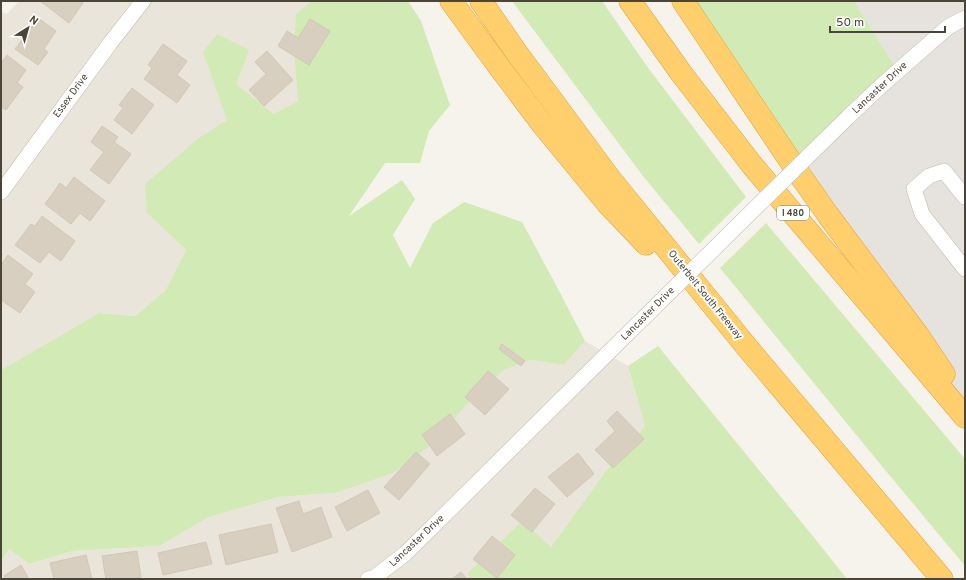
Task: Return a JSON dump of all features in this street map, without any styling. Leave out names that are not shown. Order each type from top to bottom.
[{"type":"highway","points":[[452,1],[543,125],[607,203],[650,249],[746,346]]},
{"type":"highway","name":"Outerbelt South Freeway","points":[[481,1],[611,180],[746,346],[942,579]]},
{"type":"highway","name":"I 480","points":[[630,1],[681,73],[752,165],[965,417]]},
{"type":"highway","points":[[683,1],[828,215],[917,334],[965,404]]},
{"type":"street","name":"Essex Drive","points":[[1,192],[111,42],[143,1]]},
{"type":"street","name":"Lancaster Drive","points":[[373,578],[406,553],[848,117],[948,27],[965,18]]},
{"type":"street","points":[[965,197],[944,171],[929,176],[914,189],[922,214],[965,269]]},
{"type":"shaded area","points":[[19,1],[327,1],[298,101],[273,114],[147,213],[186,250],[165,291],[135,316],[99,313],[1,370],[1,12],[7,14]]},
{"type":"shaded area","points":[[854,1],[965,1],[965,404],[795,168],[898,71]]},
{"type":"shaded area","points":[[585,341],[628,366],[645,426],[605,472],[551,547],[467,573],[471,579],[1,579],[1,561],[9,549],[29,564],[73,551],[159,546],[209,517],[278,497],[335,493],[474,396],[504,370],[531,360],[564,365]]},
{"type":"green space","points":[[312,1],[408,1],[421,21],[450,105],[429,131],[420,163],[385,163],[349,216],[402,180],[415,199],[393,235],[410,268],[433,223],[464,202],[522,222],[585,341],[564,365],[531,360],[504,370],[474,396],[431,445],[393,473],[335,493],[278,497],[209,517],[159,546],[73,551],[29,564],[9,549],[1,561],[1,370],[99,313],[135,316],[165,291],[186,250],[147,213],[145,184],[199,138],[227,120],[203,52],[217,34],[249,50],[236,84],[273,114],[298,101],[294,49],[296,14]]},
{"type":"green space","points":[[512,1],[602,1],[646,65],[746,197],[699,244],[643,176]]},
{"type":"green space","points":[[683,1],[854,1],[898,71],[795,168]]},
{"type":"green space","points":[[766,223],[965,459],[965,566],[720,268]]},
{"type":"green space","points":[[658,346],[847,579],[471,579],[467,574],[522,521],[551,547],[605,472],[645,426],[628,366]]},
{"type":"building","points":[[40,1],[81,1],[83,3],[69,23]]},
{"type":"building","points":[[38,18],[56,31],[44,49],[48,52],[38,65],[15,49]]},
{"type":"building","points":[[310,19],[330,31],[309,65],[278,46],[287,31],[298,38]]},
{"type":"building","points":[[163,44],[187,61],[177,75],[190,85],[177,103],[144,79],[152,68],[148,65]]},
{"type":"building","points":[[267,51],[293,80],[264,106],[249,90],[266,74],[255,62]]},
{"type":"building","points":[[7,55],[26,70],[17,83],[23,87],[6,110],[1,107],[1,63]]},
{"type":"building","points":[[132,88],[154,105],[132,134],[114,120],[123,108],[119,105]]},
{"type":"building","points":[[102,126],[118,137],[114,142],[131,154],[109,184],[90,170],[104,152],[91,142]]},
{"type":"building","points":[[74,177],[105,201],[90,221],[80,213],[71,224],[45,204],[60,183],[66,188]]},
{"type":"building","points":[[42,216],[75,241],[61,261],[49,252],[40,263],[15,245],[31,224],[35,226]]},
{"type":"building","points":[[8,255],[33,274],[25,284],[35,292],[20,313],[1,300],[1,265]]},
{"type":"building","points":[[502,344],[525,361],[521,366],[499,349]]},
{"type":"building","points":[[488,371],[509,389],[485,415],[465,397]]},
{"type":"building","points":[[617,411],[644,439],[613,468],[595,450],[615,431],[607,421]]},
{"type":"building","points":[[450,414],[465,434],[437,456],[422,435]]},
{"type":"building","points":[[416,452],[430,464],[399,500],[384,487]]},
{"type":"building","points":[[578,453],[594,474],[567,497],[548,477]]},
{"type":"building","points":[[535,488],[555,504],[532,532],[511,515]]},
{"type":"building","points":[[368,490],[380,513],[347,531],[335,507]]},
{"type":"building","points":[[299,501],[303,514],[321,507],[332,537],[292,552],[276,508]]},
{"type":"building","points":[[271,524],[278,552],[226,565],[219,535]]},
{"type":"building","points":[[492,536],[515,555],[497,578],[473,559]]},
{"type":"building","points":[[206,542],[212,564],[163,575],[158,553]]},
{"type":"building","points":[[137,551],[141,577],[106,579],[102,556]]},
{"type":"building","points":[[86,555],[92,579],[54,579],[50,563]]},
{"type":"building","points":[[21,565],[29,579],[6,579],[4,576]]},
{"type":"building","points":[[461,572],[467,579],[452,579]]}]
